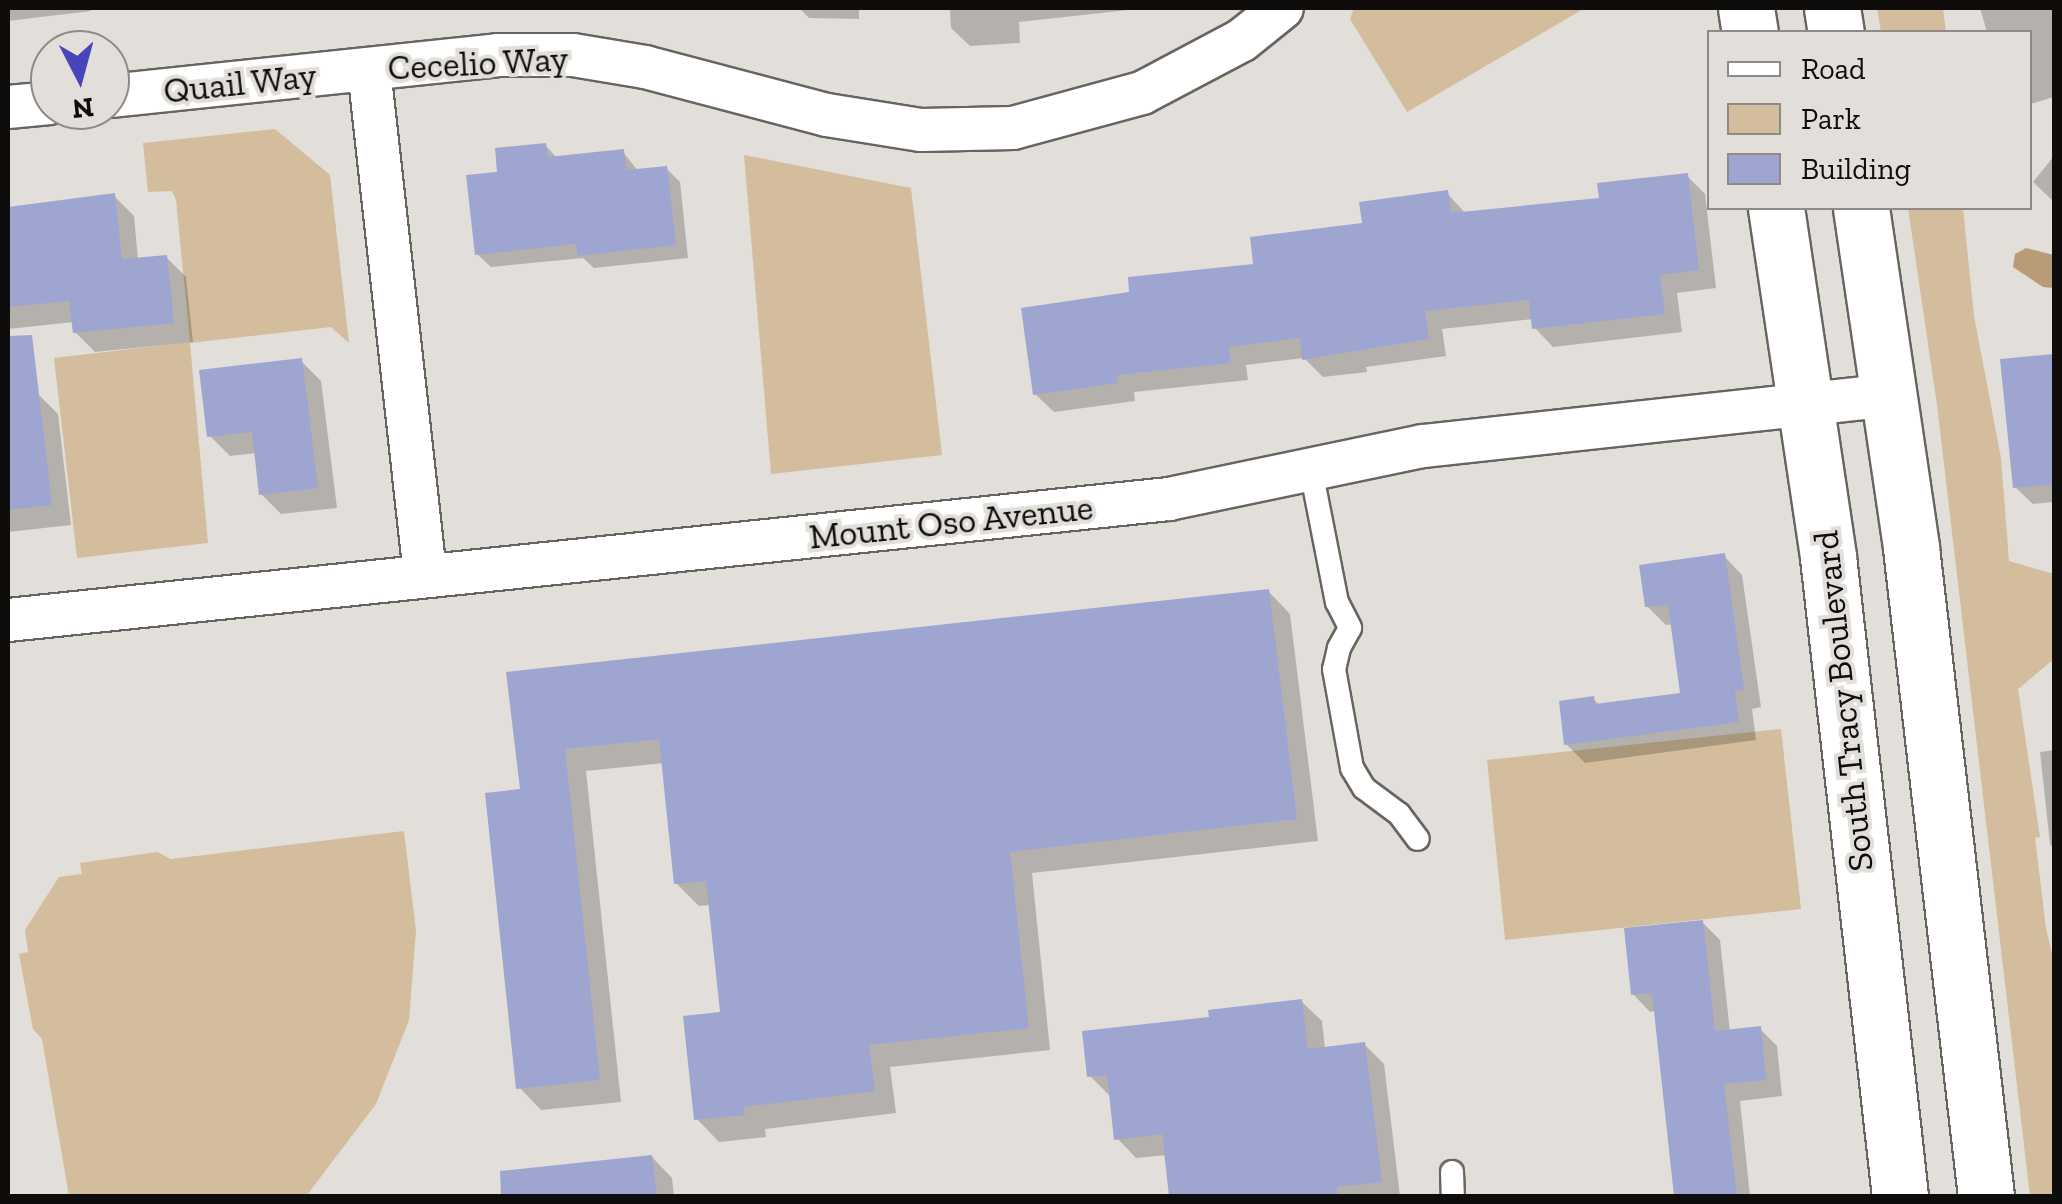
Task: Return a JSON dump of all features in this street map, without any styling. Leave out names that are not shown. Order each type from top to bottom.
[{"type":"main road","name":"South Tracy Boulevard","points":[[1776,210],[1807,406],[1900,1196]]},
{"type":"main road","points":[[1862,210],[1890,395],[1986,1196]]},
{"type":"street","name":"Cecelio Way","points":[[425,574],[369,69],[498,56],[572,54],[645,67],[827,115],[921,130],[1013,128],[1142,93],[1242,40],[1282,8]]},
{"type":"street","name":"Quail Way","points":[[130,94],[369,69]]},
{"type":"street","name":"Mount Oso Avenue","points":[[8,620],[1169,498],[1423,446],[1890,395]]},
{"type":"lane","points":[[1311,470],[1337,602],[1350,628],[1339,648],[1334,670],[1352,768],[1364,788],[1400,814],[1418,839]]},
{"type":"lane","points":[[1452,1172],[1453,1196]]},
{"type":"green space","points":[[1354,8],[1585,8],[1407,112],[1350,19]]},
{"type":"green space","points":[[1877,8],[1943,8],[1946,30],[1881,30]]},
{"type":"green space","points":[[275,129],[330,175],[349,343],[331,327],[190,343],[208,543],[77,558],[54,358],[190,342],[176,200],[172,191],[148,192],[143,143]]},
{"type":"green space","points":[[744,155],[911,188],[942,455],[771,474]]},
{"type":"green space","points":[[1908,210],[1963,210],[1974,316],[2001,458],[2009,561],[2054,574],[2054,659],[2018,689],[2040,837],[2035,838],[2046,928],[2054,962],[2054,1196],[2030,1196],[1937,405]]},
{"type":"green space","points":[[1781,729],[1801,909],[1505,940],[1487,760]]},
{"type":"green space","points":[[404,831],[416,931],[409,1020],[376,1104],[307,1195],[69,1196],[42,1039],[33,1029],[19,954],[28,952],[25,930],[59,877],[82,874],[80,863],[157,852],[171,859]]},
{"type":"shaded area","points":[[2026,248],[2054,255],[2054,288],[2043,287],[2013,267],[2015,254]]},
{"type":"building","points":[[546,143],[548,157],[624,149],[626,170],[667,166],[676,245],[578,256],[576,244],[475,255],[466,175],[497,172],[495,148]]},
{"type":"building","points":[[1688,173],[1699,270],[1660,275],[1665,314],[1532,329],[1529,300],[1425,311],[1429,339],[1302,360],[1300,338],[1229,347],[1231,363],[1117,375],[1118,383],[1033,395],[1021,308],[1129,292],[1128,277],[1253,264],[1250,237],[1362,223],[1359,202],[1448,190],[1451,213],[1599,198],[1597,183]]},
{"type":"building","points":[[115,193],[122,259],[167,255],[174,323],[73,333],[69,301],[8,307],[8,207]]},
{"type":"building","points":[[32,335],[52,505],[8,510],[8,336]]},
{"type":"building","points":[[2054,354],[2054,484],[2013,488],[2000,359]]},
{"type":"building","points":[[302,358],[318,488],[259,495],[252,432],[207,437],[199,370]]},
{"type":"building","points":[[1725,553],[1744,689],[1735,691],[1739,722],[1564,745],[1559,701],[1594,696],[1595,704],[1680,693],[1668,605],[1645,607],[1639,565]]},
{"type":"building","points":[[1269,589],[1297,819],[1010,852],[1029,1028],[869,1045],[875,1091],[744,1107],[745,1115],[694,1120],[683,1016],[720,1012],[706,881],[674,884],[659,739],[565,749],[600,1080],[516,1089],[485,793],[520,789],[506,672]]},
{"type":"building","points":[[1703,920],[1715,1031],[1761,1026],[1766,1080],[1724,1084],[1737,1196],[1674,1196],[1652,993],[1631,995],[1624,928]]},
{"type":"building","points":[[1302,999],[1308,1049],[1365,1042],[1382,1182],[1337,1187],[1338,1196],[1169,1196],[1162,1134],[1114,1140],[1107,1075],[1087,1077],[1082,1031],[1209,1017],[1208,1010]]},
{"type":"building","points":[[652,1155],[657,1196],[501,1196],[500,1171]]}]
